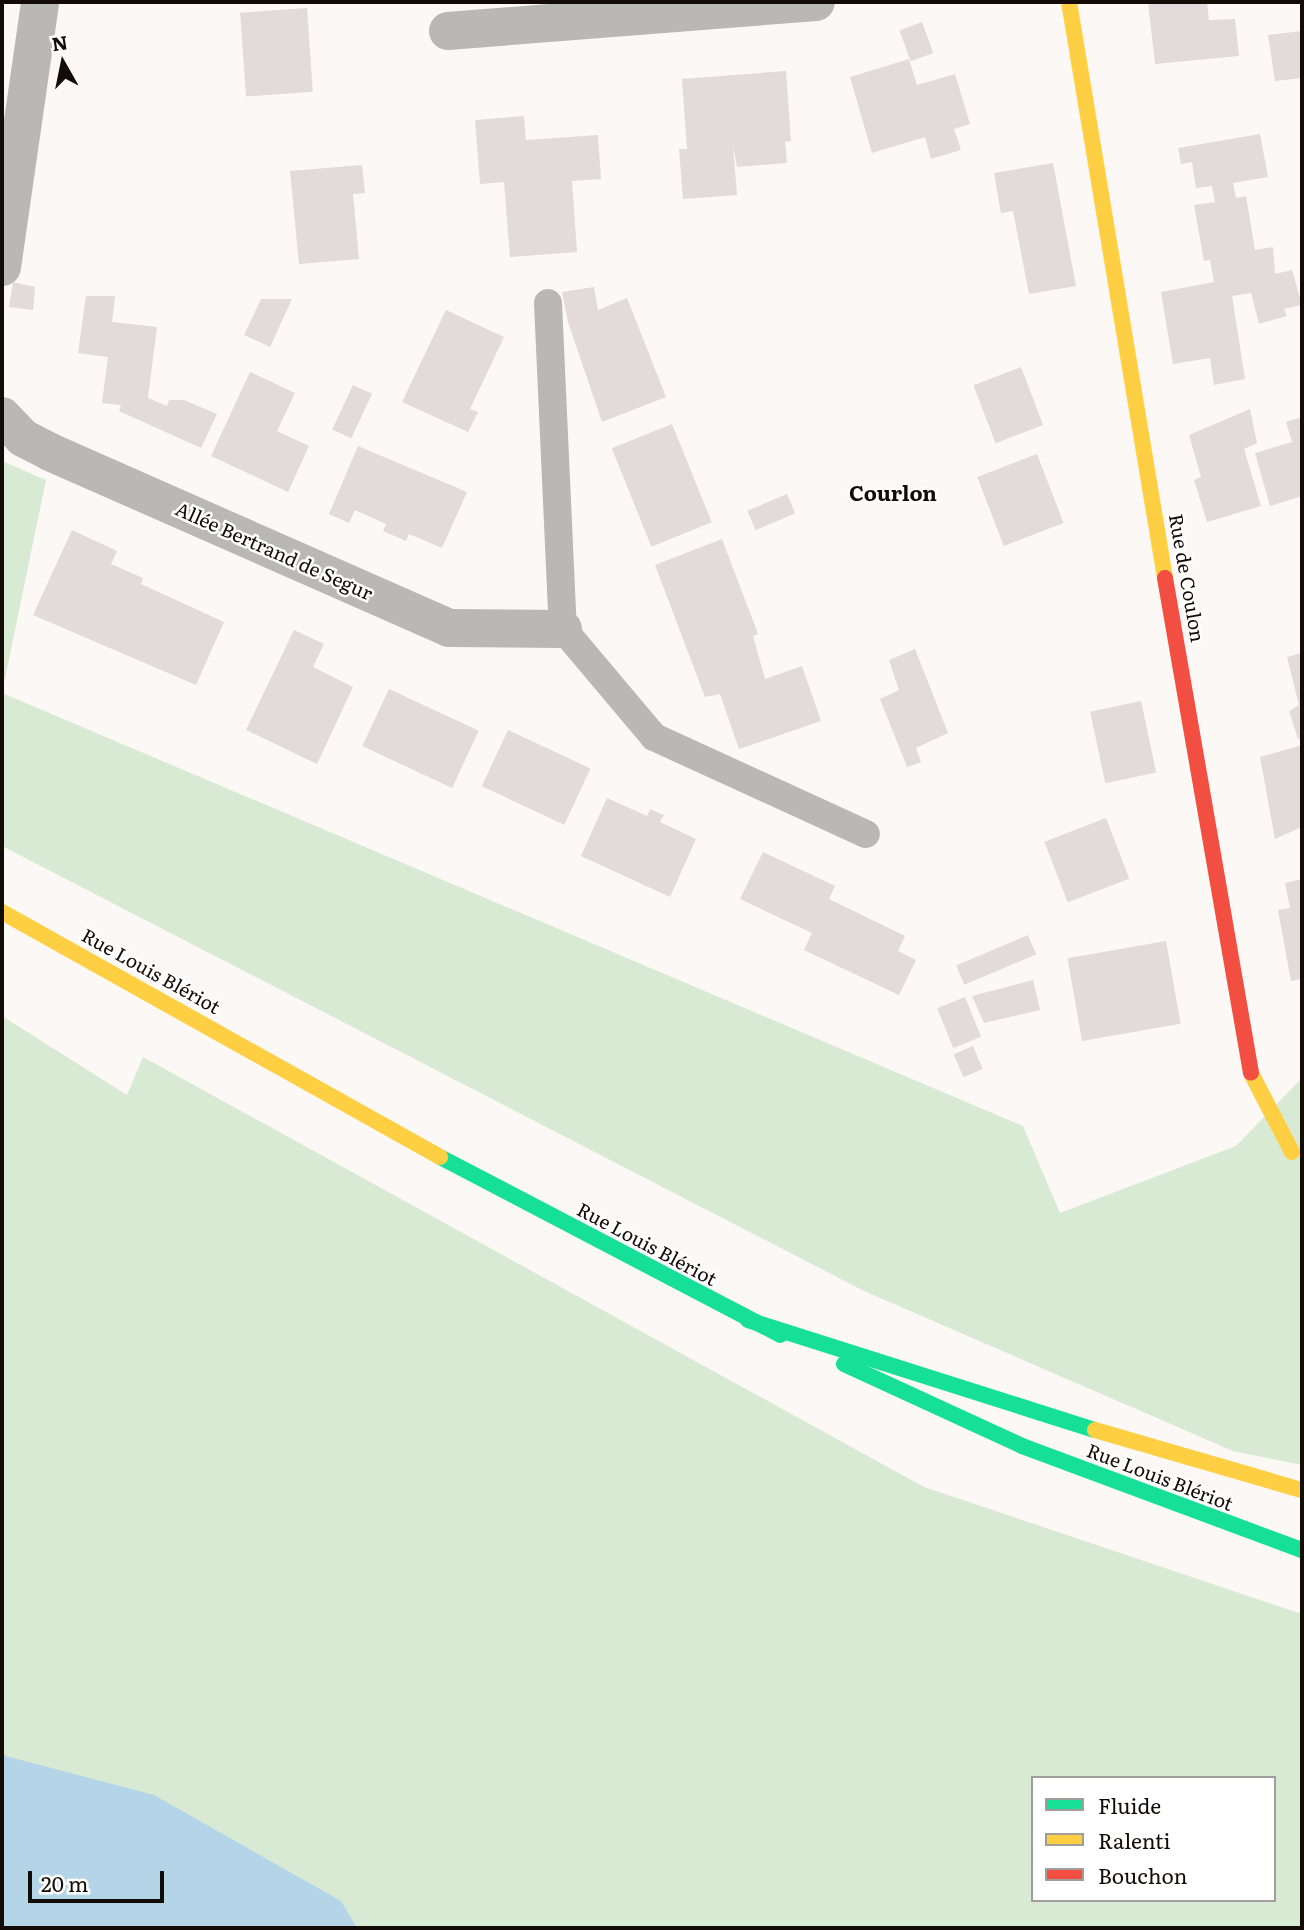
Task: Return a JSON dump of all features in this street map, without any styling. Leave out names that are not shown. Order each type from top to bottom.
[{"type":"street","points":[[2,267],[40,2]]},
{"type":"street","points":[[448,31],[816,2]]},
{"type":"street","name":"Rue de Coulon","points":[[1069,2],[1247,1066],[1292,1152]]},
{"type":"street","name":"Allée Bertrand de Segur","points":[[2,416],[23,439],[50,452],[449,628],[563,629]]},
{"type":"street","name":"Rue Louis Blériot","points":[[2,912],[528,1206],[748,1320],[1022,1446],[1302,1550]]},
{"type":"street","points":[[748,1320],[1084,1427],[1302,1490]]},
{"type":"lane","points":[[548,303],[563,629],[654,737],[866,834]]},
{"type":"green space","points":[[2,461],[46,480],[2,693]]},
{"type":"green space","points":[[2,693],[1023,1126],[1060,1213],[1236,1146],[1302,1078],[1302,1465],[1233,1451],[864,1291],[2,846]]},
{"type":"green space","points":[[2,1016],[127,1095],[143,1057],[924,1487],[1302,1614],[1302,1928],[2,1928]]},
{"type":"water","points":[[2,1751],[6,1756],[154,1795],[341,1901],[357,1928],[2,1928]]},
{"type":"building","points":[[1148,2],[1207,2],[1209,20],[1235,19],[1239,56],[1155,64]]},
{"type":"building","points":[[307,8],[313,92],[246,96],[240,13]]},
{"type":"building","points":[[922,22],[933,53],[911,61],[899,30]]},
{"type":"building","points":[[1302,31],[1302,78],[1275,81],[1268,35]]},
{"type":"building","points":[[909,59],[917,85],[955,74],[970,124],[954,129],[961,150],[931,159],[925,137],[872,153],[850,77]]},
{"type":"building","points":[[786,71],[791,141],[785,142],[787,163],[737,167],[733,146],[737,195],[683,199],[679,149],[687,149],[682,79]]},
{"type":"building","points":[[524,116],[526,140],[598,135],[601,179],[572,181],[577,252],[510,257],[504,182],[480,184],[475,120]]},
{"type":"building","points":[[1260,134],[1268,177],[1233,183],[1236,198],[1246,196],[1255,250],[1273,247],[1275,274],[1292,270],[1302,305],[1284,309],[1287,316],[1259,324],[1251,293],[1232,296],[1245,379],[1214,385],[1210,358],[1173,364],[1161,292],[1214,282],[1210,260],[1204,261],[1194,205],[1215,202],[1212,186],[1196,188],[1192,162],[1181,164],[1178,148]]},
{"type":"building","points":[[1053,163],[1076,286],[1029,294],[1013,211],[1001,213],[994,173]]},
{"type":"building","points":[[362,165],[365,193],[353,194],[359,259],[299,264],[290,171]]},
{"type":"building","points":[[13,282],[35,287],[33,310],[9,307]]},
{"type":"building","points":[[594,287],[598,310],[627,298],[666,397],[602,422],[568,322],[562,292]]},
{"type":"building","points":[[86,296],[115,296],[112,322],[157,327],[148,398],[167,406],[169,400],[184,400],[217,414],[201,448],[119,411],[121,405],[102,403],[108,357],[78,353]]},
{"type":"building","points":[[261,299],[292,299],[270,347],[244,335]]},
{"type":"building","points":[[446,310],[504,337],[470,409],[478,412],[468,432],[402,402]]},
{"type":"building","points":[[1021,367],[1043,425],[996,443],[973,385]]},
{"type":"building","points":[[250,372],[295,393],[277,431],[309,446],[288,492],[211,456]]},
{"type":"building","points":[[353,385],[372,394],[351,438],[332,429]]},
{"type":"building","points":[[1250,409],[1257,443],[1244,449],[1261,506],[1207,522],[1194,480],[1201,477],[1189,435]]},
{"type":"building","points":[[1302,417],[1302,496],[1270,506],[1255,453],[1292,442],[1286,422]]},
{"type":"building","points":[[672,424],[712,522],[651,547],[612,448]]},
{"type":"building","points":[[358,446],[467,492],[442,548],[409,534],[406,541],[383,531],[386,524],[355,510],[349,523],[329,514]]},
{"type":"building","points":[[1037,454],[1064,523],[1004,546],[977,477]]},
{"type":"building","points":[[787,494],[795,513],[756,530],[747,511]]},
{"type":"building","points":[[72,530],[117,551],[111,564],[143,578],[141,584],[224,622],[196,685],[33,615]]},
{"type":"building","points":[[722,539],[758,634],[753,636],[765,679],[802,666],[821,721],[739,749],[720,694],[705,697],[655,565]]},
{"type":"building","points":[[294,630],[324,644],[313,667],[353,687],[317,764],[246,730]]},
{"type":"building","points":[[915,649],[948,733],[916,748],[921,762],[907,767],[880,699],[899,690],[889,660]]},
{"type":"building","points":[[1302,653],[1302,738],[1298,739],[1289,711],[1299,705],[1287,657]]},
{"type":"building","points":[[389,689],[479,731],[452,788],[362,746]]},
{"type":"building","points":[[1141,701],[1156,772],[1105,783],[1090,712]]},
{"type":"building","points":[[508,730],[590,768],[564,825],[482,786]]},
{"type":"building","points":[[1302,745],[1302,827],[1275,839],[1260,757]]},
{"type":"building","points":[[607,798],[647,816],[650,809],[664,815],[660,822],[696,839],[670,897],[581,856]]},
{"type":"building","points":[[1106,818],[1129,879],[1068,902],[1044,842]]},
{"type":"building","points":[[763,852],[835,886],[829,899],[905,936],[898,951],[916,960],[899,995],[804,950],[812,933],[740,899]]},
{"type":"building","points":[[1302,879],[1302,979],[1291,981],[1278,910],[1290,908],[1285,883]]},
{"type":"building","points":[[1028,935],[1036,954],[964,985],[956,965]]},
{"type":"building","points":[[1166,941],[1181,1024],[1082,1041],[1068,958]]},
{"type":"building","points":[[1033,980],[1040,1010],[984,1023],[972,996]]},
{"type":"building","points":[[965,997],[981,1037],[953,1048],[937,1008]]},
{"type":"building","points":[[973,1046],[983,1069],[963,1077],[954,1054]]},
{"type":"traffic: fast","points":[[440,1157],[780,1335]]},
{"type":"traffic: fast","points":[[748,1320],[1095,1430]]},
{"type":"traffic: fast","points":[[844,1364],[1022,1446],[1302,1550]]},
{"type":"traffic: slow","points":[[1069,2],[1165,578]]},
{"type":"traffic: slow","points":[[2,912],[440,1157]]},
{"type":"traffic: slow","points":[[1251,1073],[1292,1152]]},
{"type":"traffic: slow","points":[[1095,1430],[1302,1490]]},
{"type":"traffic: jam","points":[[1165,578],[1251,1073]]},
{"type":"district","name":"Courlon","points":[[893,492]]}]
